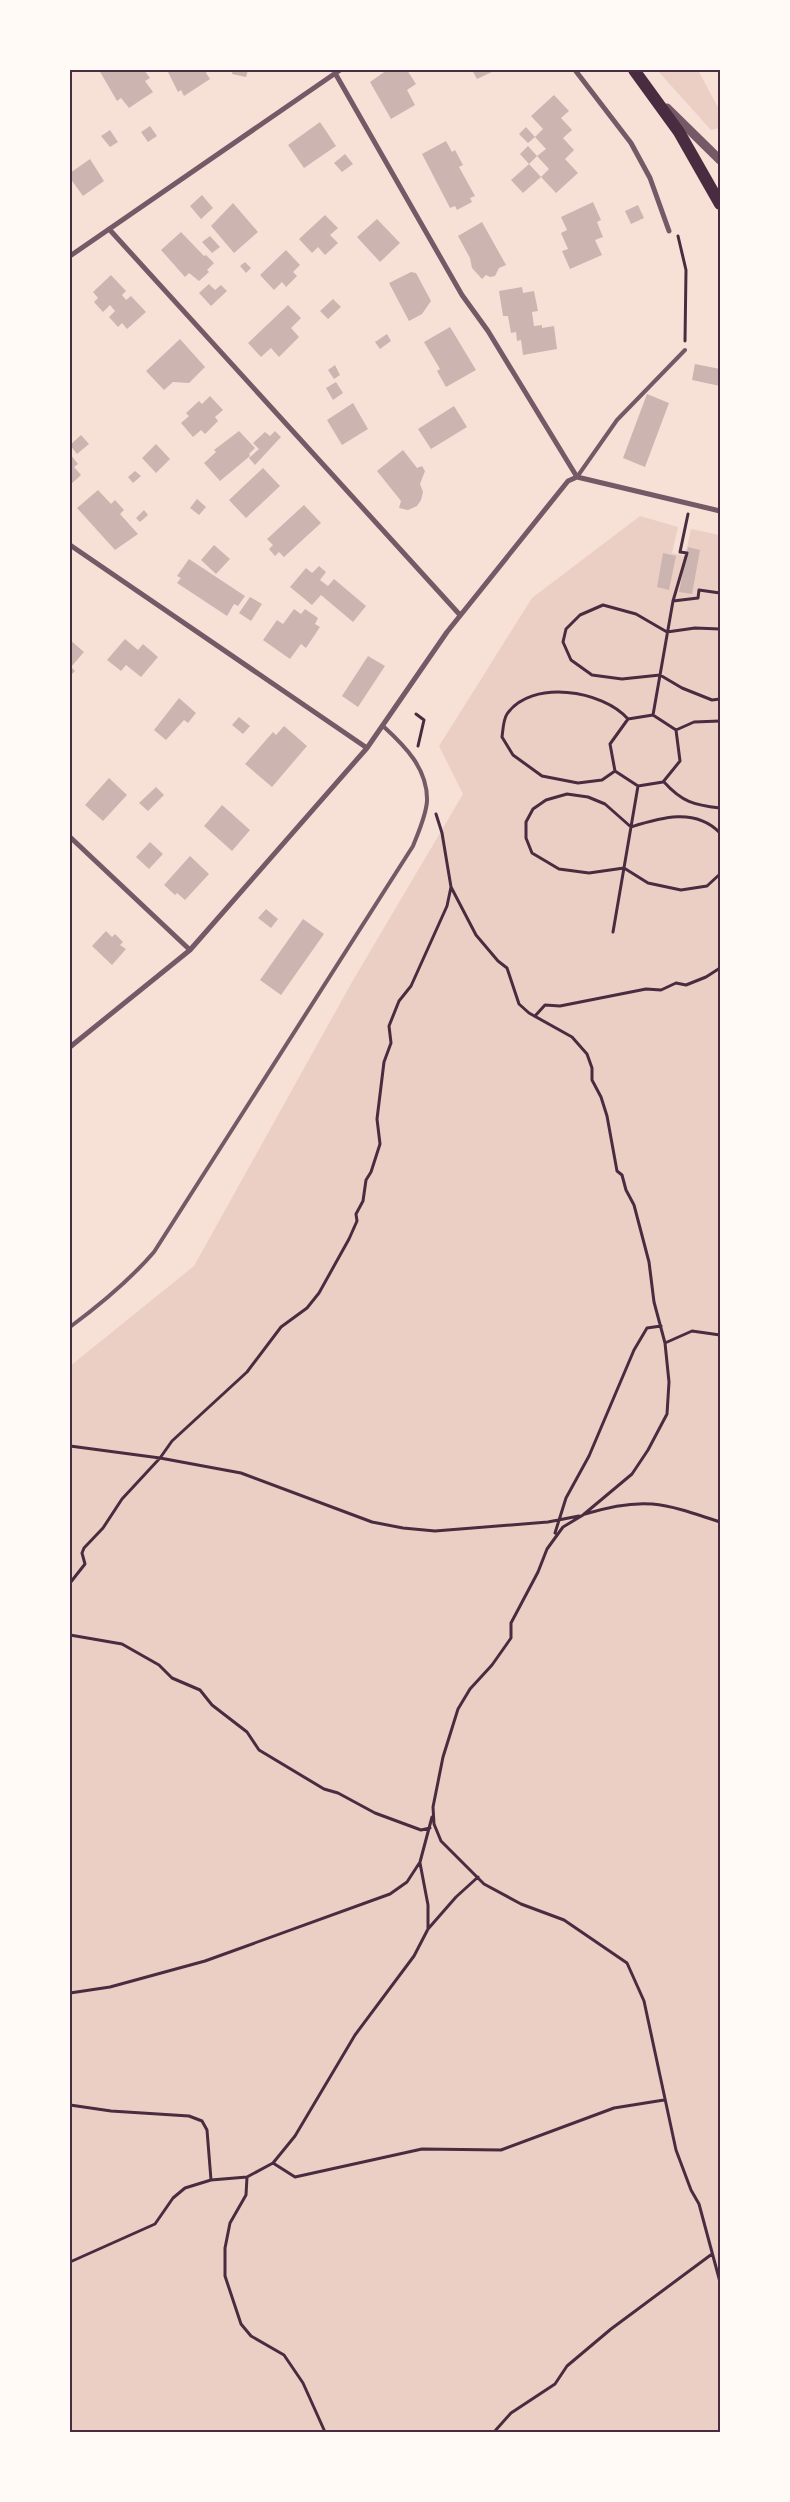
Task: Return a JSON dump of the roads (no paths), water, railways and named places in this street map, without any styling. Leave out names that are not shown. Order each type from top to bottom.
[{"type":"main road","points":[[634,70],[678,132],[720,204]]},
{"type":"street","points":[[575,70],[631,143],[650,178],[669,231]]},
{"type":"street","points":[[70,256],[338,72],[462,296],[488,331],[576,477]]},
{"type":"street","points":[[650,92],[720,160]]},
{"type":"street","points":[[110,229],[460,615]]},
{"type":"street","points":[[70,1047],[190,950],[367,748],[460,615],[568,481],[576,477],[720,511]]},
{"type":"street","points":[[70,545],[367,748]]},
{"type":"street","points":[[70,837],[190,950]]},
{"type":"lane","points":[[576,477],[617,420],[685,350]]},
{"type":"lane","points":[[70,1327],[137,1273],[154,1252],[413,846],[427,802],[423,780],[415,759],[384,726]]}]
